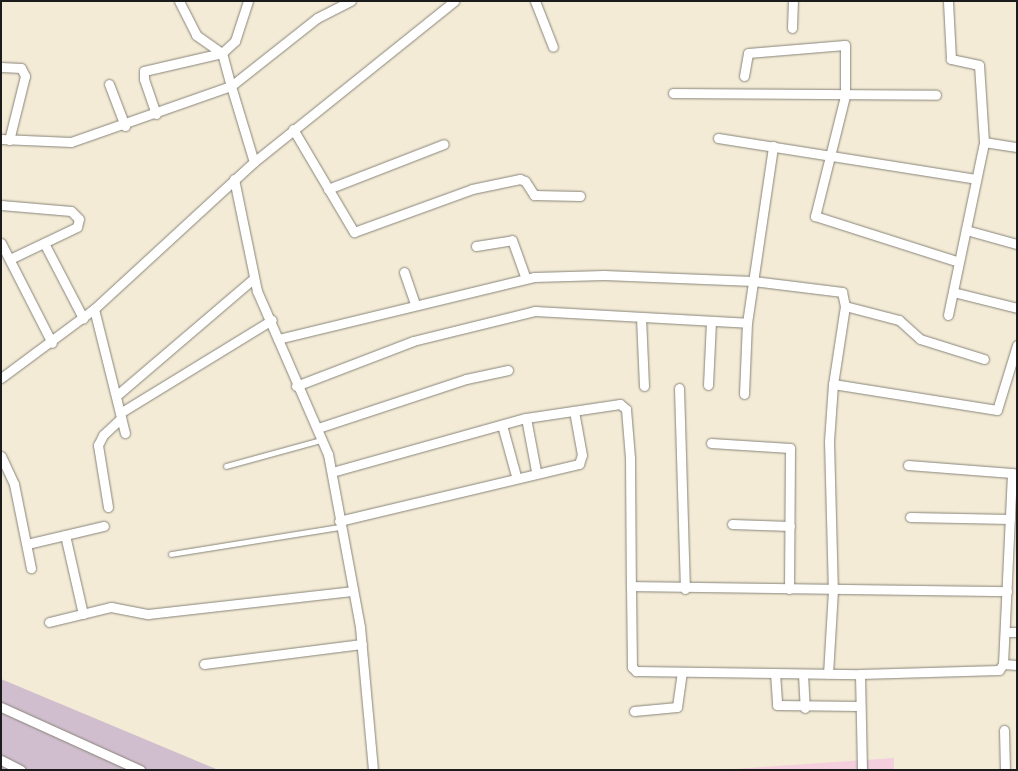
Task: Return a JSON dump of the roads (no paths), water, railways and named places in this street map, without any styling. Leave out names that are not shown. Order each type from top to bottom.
[{"type":"street","points":[[179,1],[196,35],[222,53],[254,162]]},
{"type":"street","points":[[156,114],[144,79],[144,71],[222,53],[235,41],[248,1]]},
{"type":"street","points":[[1,67],[21,68],[25,76],[5,140],[71,142],[125,126],[231,86],[317,18],[351,1]]},
{"type":"street","points":[[2,377],[52,343],[94,309],[234,179],[293,129],[386,59],[454,1]]},
{"type":"street","points":[[534,1],[553,48]]},
{"type":"street","points":[[792,1],[792,28]]},
{"type":"street","points":[[948,1],[951,59],[979,65],[984,142],[948,315]]},
{"type":"street","points":[[744,76],[748,53],[842,44],[846,48],[845,96],[815,212],[816,218],[959,262]]},
{"type":"street","points":[[109,84],[125,126]]},
{"type":"street","points":[[673,93],[845,96],[936,95]]},
{"type":"street","points":[[293,129],[350,229],[357,233],[490,184],[524,180],[534,195],[580,196]]},
{"type":"street","points":[[718,138],[976,179]]},
{"type":"street","points":[[984,142],[1017,147]]},
{"type":"street","points":[[328,190],[444,144]]},
{"type":"street","points":[[744,394],[747,323],[773,146]]},
{"type":"street","points":[[234,179],[254,279],[272,320],[296,386],[323,440],[332,472],[362,644],[373,770]]},
{"type":"street","points":[[1,205],[71,211],[77,215],[77,227],[10,259]]},
{"type":"street","points":[[966,230],[1017,244]]},
{"type":"street","points":[[476,246],[512,240],[526,279]]},
{"type":"street","points":[[1,242],[52,343]]},
{"type":"street","points":[[44,243],[83,318]]},
{"type":"street","points":[[404,272],[415,304]]},
{"type":"street","points":[[278,339],[415,304],[526,279],[604,275],[753,281],[838,291],[843,294],[845,306],[832,384],[829,440],[833,590],[828,674]]},
{"type":"street","points":[[116,396],[254,279]]},
{"type":"street","points":[[953,292],[1017,308]]},
{"type":"street","points":[[845,306],[899,320],[920,339],[984,359]]},
{"type":"street","points":[[94,309],[125,433]]},
{"type":"street","points":[[296,386],[413,341],[536,311],[747,323]]},
{"type":"street","points":[[641,317],[644,386]]},
{"type":"street","points":[[108,507],[98,445],[103,435],[121,416],[272,320]]},
{"type":"street","points":[[708,385],[710,322]]},
{"type":"street","points":[[832,384],[997,410],[1017,345]]},
{"type":"street","points":[[318,428],[466,379],[508,370]]},
{"type":"street","points":[[679,388],[685,589]]},
{"type":"street","points":[[332,472],[526,418],[615,404],[626,409],[632,667],[636,671],[860,674],[994,671],[1003,664],[1017,665]]},
{"type":"street","points":[[340,524],[516,476],[581,462],[574,411]]},
{"type":"street","points":[[526,418],[536,471]]},
{"type":"street","points":[[502,425],[516,476]]},
{"type":"street","points":[[711,443],[789,447],[789,589]]},
{"type":"street","points":[[1,456],[14,484],[31,568]]},
{"type":"street","points":[[908,465],[1014,474],[1010,519],[1012,566],[1007,591],[1003,664]]},
{"type":"street","points":[[910,517],[1010,519]]},
{"type":"street","points":[[732,524],[790,526]]},
{"type":"street","points":[[27,544],[104,526]]},
{"type":"street","points":[[65,535],[83,614]]},
{"type":"street","points":[[631,586],[685,589],[1007,591]]},
{"type":"street","points":[[48,622],[117,606],[148,614],[352,591]]},
{"type":"street","points":[[1004,632],[1017,632]]},
{"type":"street","points":[[204,664],[362,644]]},
{"type":"street","points":[[634,711],[677,707],[682,672]]},
{"type":"street","points":[[775,673],[776,704],[805,708],[860,706]]},
{"type":"street","points":[[803,674],[805,708]]},
{"type":"street","points":[[860,674],[862,770]]},
{"type":"street","points":[[2,710],[140,770]]},
{"type":"street","points":[[1004,730],[1005,770]]},
{"type":"street","points":[[1,760],[21,770]]},
{"type":"lane","points":[[226,466],[323,440]]},
{"type":"lane","points":[[171,554],[340,524]]}]
